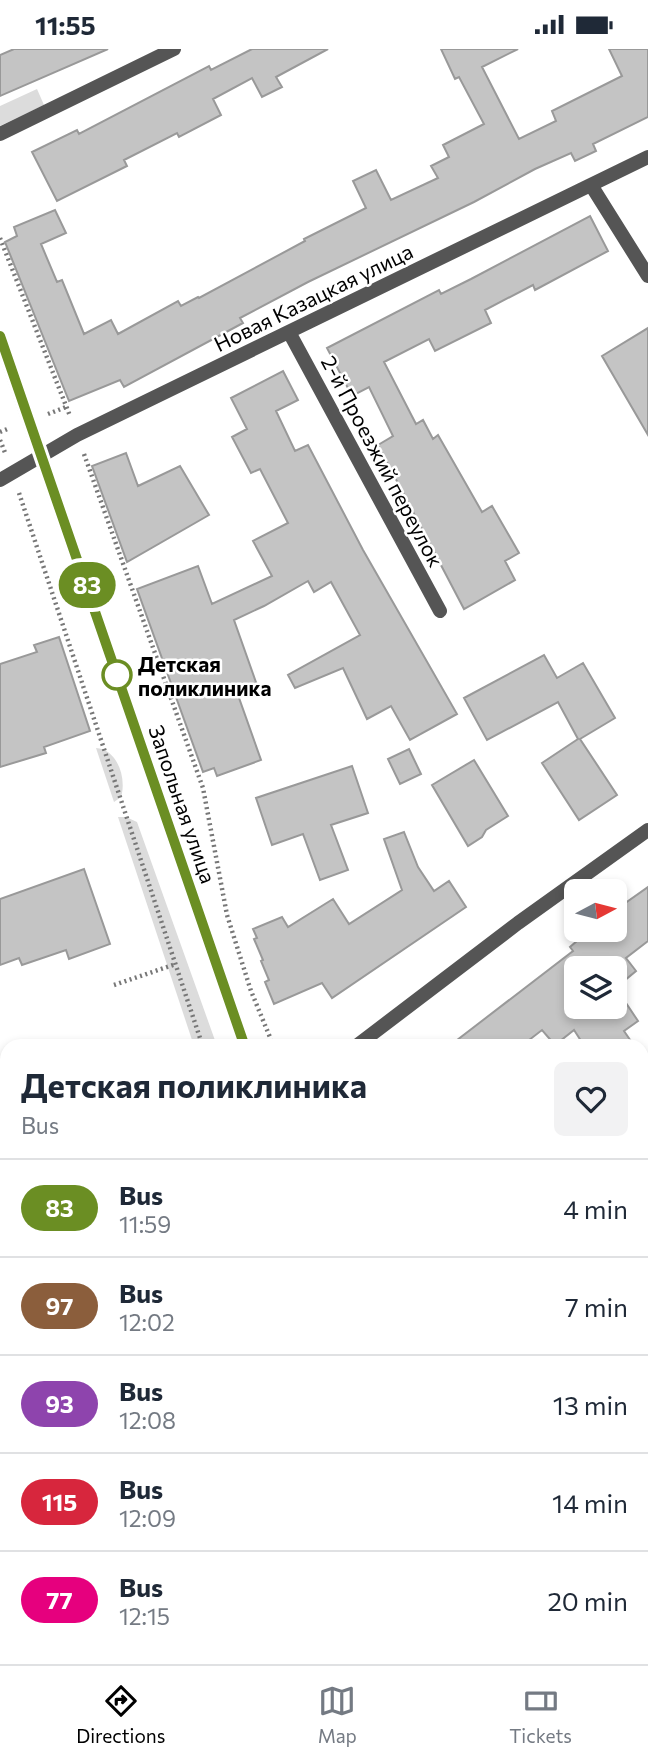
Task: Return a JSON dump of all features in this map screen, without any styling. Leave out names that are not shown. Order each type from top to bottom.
[{"type":"main road","name":"Запольная улица","points":[[0,337],[242,1039]]},
{"type":"street","points":[[0,134],[174,49]]},
{"type":"street","name":"Новая Казацкая улица","points":[[6,476],[77,435],[648,157]]},
{"type":"street","points":[[591,185],[648,276]]},
{"type":"street","name":"2-й Проезжий переулок","points":[[289,332],[440,611]]},
{"type":"street","points":[[366,1039],[518,923],[648,830]]},
{"type":"path","points":[[0,238],[77,435],[203,788],[226,915],[251,991],[271,1039]]},
{"type":"path","points":[[0,440],[6,476],[200,1039]]},
{"type":"path","points":[[114,985],[176,964]]},
{"type":"shaded area","points":[[37,89],[44,105],[0,126],[0,106]]},
{"type":"shaded area","points":[[96,748],[110,753],[119,766],[123,789],[121,797],[114,802]]},
{"type":"shaded area","points":[[118,817],[137,822],[214,1039],[192,1039]]},
{"type":"building","points":[[14,49],[108,49],[0,96],[0,55]]},
{"type":"building","points":[[252,49],[328,49],[276,77],[282,87],[262,97],[252,78],[213,99],[221,115],[179,137],[177,133],[124,160],[127,166],[57,201],[32,152],[77,130],[79,134],[209,66],[211,70]]},
{"type":"building","points":[[441,49],[518,49],[482,67],[519,139],[556,121],[552,111],[622,76],[609,49],[648,49],[648,117],[593,144],[596,151],[575,161],[571,153],[535,169],[474,202],[308,282],[240,318],[243,323],[124,387],[120,380],[69,401],[5,242],[17,236],[14,227],[55,210],[66,233],[41,244],[57,282],[62,280],[84,334],[111,320],[118,334],[178,301],[181,306],[199,298],[305,241],[304,239],[366,208],[353,181],[376,170],[391,200],[438,178],[431,166],[449,157],[443,145],[484,124],[459,77],[455,79]]},
{"type":"building","points":[[590,216],[608,251],[535,290],[533,285],[485,310],[491,323],[435,351],[429,339],[384,362],[416,424],[423,420],[433,439],[438,435],[482,512],[492,506],[519,553],[505,561],[515,580],[464,609],[378,445],[393,436],[369,387],[352,396],[327,348],[439,290],[441,294],[471,279]]},
{"type":"building","points":[[648,328],[648,435],[602,356]]},
{"type":"building","points":[[283,371],[298,400],[276,411],[295,451],[308,445],[363,550],[457,714],[410,740],[391,706],[367,719],[343,668],[295,688],[288,675],[360,635],[331,582],[314,592],[308,581],[234,620],[258,688],[238,695],[261,760],[217,776],[214,768],[203,772],[137,589],[198,566],[212,604],[272,576],[253,541],[288,523],[260,469],[251,473],[232,437],[247,429],[231,398]]},
{"type":"building","points":[[126,453],[138,486],[180,466],[209,515],[127,562],[92,466]]},
{"type":"building","points":[[59,637],[90,731],[44,747],[46,753],[0,767],[0,664],[37,652],[34,645]]},
{"type":"building","points":[[544,655],[557,678],[583,663],[615,718],[580,739],[617,795],[579,820],[542,763],[578,739],[558,702],[487,740],[464,698]]},
{"type":"building","points":[[409,749],[421,774],[400,784],[388,759]]},
{"type":"building","points":[[474,760],[508,816],[468,846],[432,785]]},
{"type":"building","points":[[352,766],[368,813],[331,825],[348,870],[320,880],[303,834],[272,845],[256,798]]},
{"type":"building","points":[[404,832],[418,867],[434,891],[449,881],[466,907],[332,998],[322,983],[274,1004],[265,982],[269,980],[253,929],[282,917],[288,927],[333,899],[349,924],[402,890],[384,839]]},
{"type":"building","points":[[84,869],[110,944],[69,959],[66,950],[22,965],[19,958],[0,965],[0,899]]},
{"type":"building","points":[[648,887],[648,941],[627,957],[566,956],[573,951],[570,947],[576,942],[627,942],[627,902]]},
{"type":"building","points":[[564,958],[564,1019],[627,1019],[627,1004],[638,1021],[624,1031],[630,1039],[580,1039],[574,1030],[563,1039],[550,1039],[542,1030],[530,1039],[458,1039]]},
{"type":"building","points":[[627,959],[636,971],[627,978]]},
{"type":"bus line","name":"83","points":[[0,336],[242,1039]]},
{"type":"place","name":"Детская поликлиника","points":[[117,675]]}]
